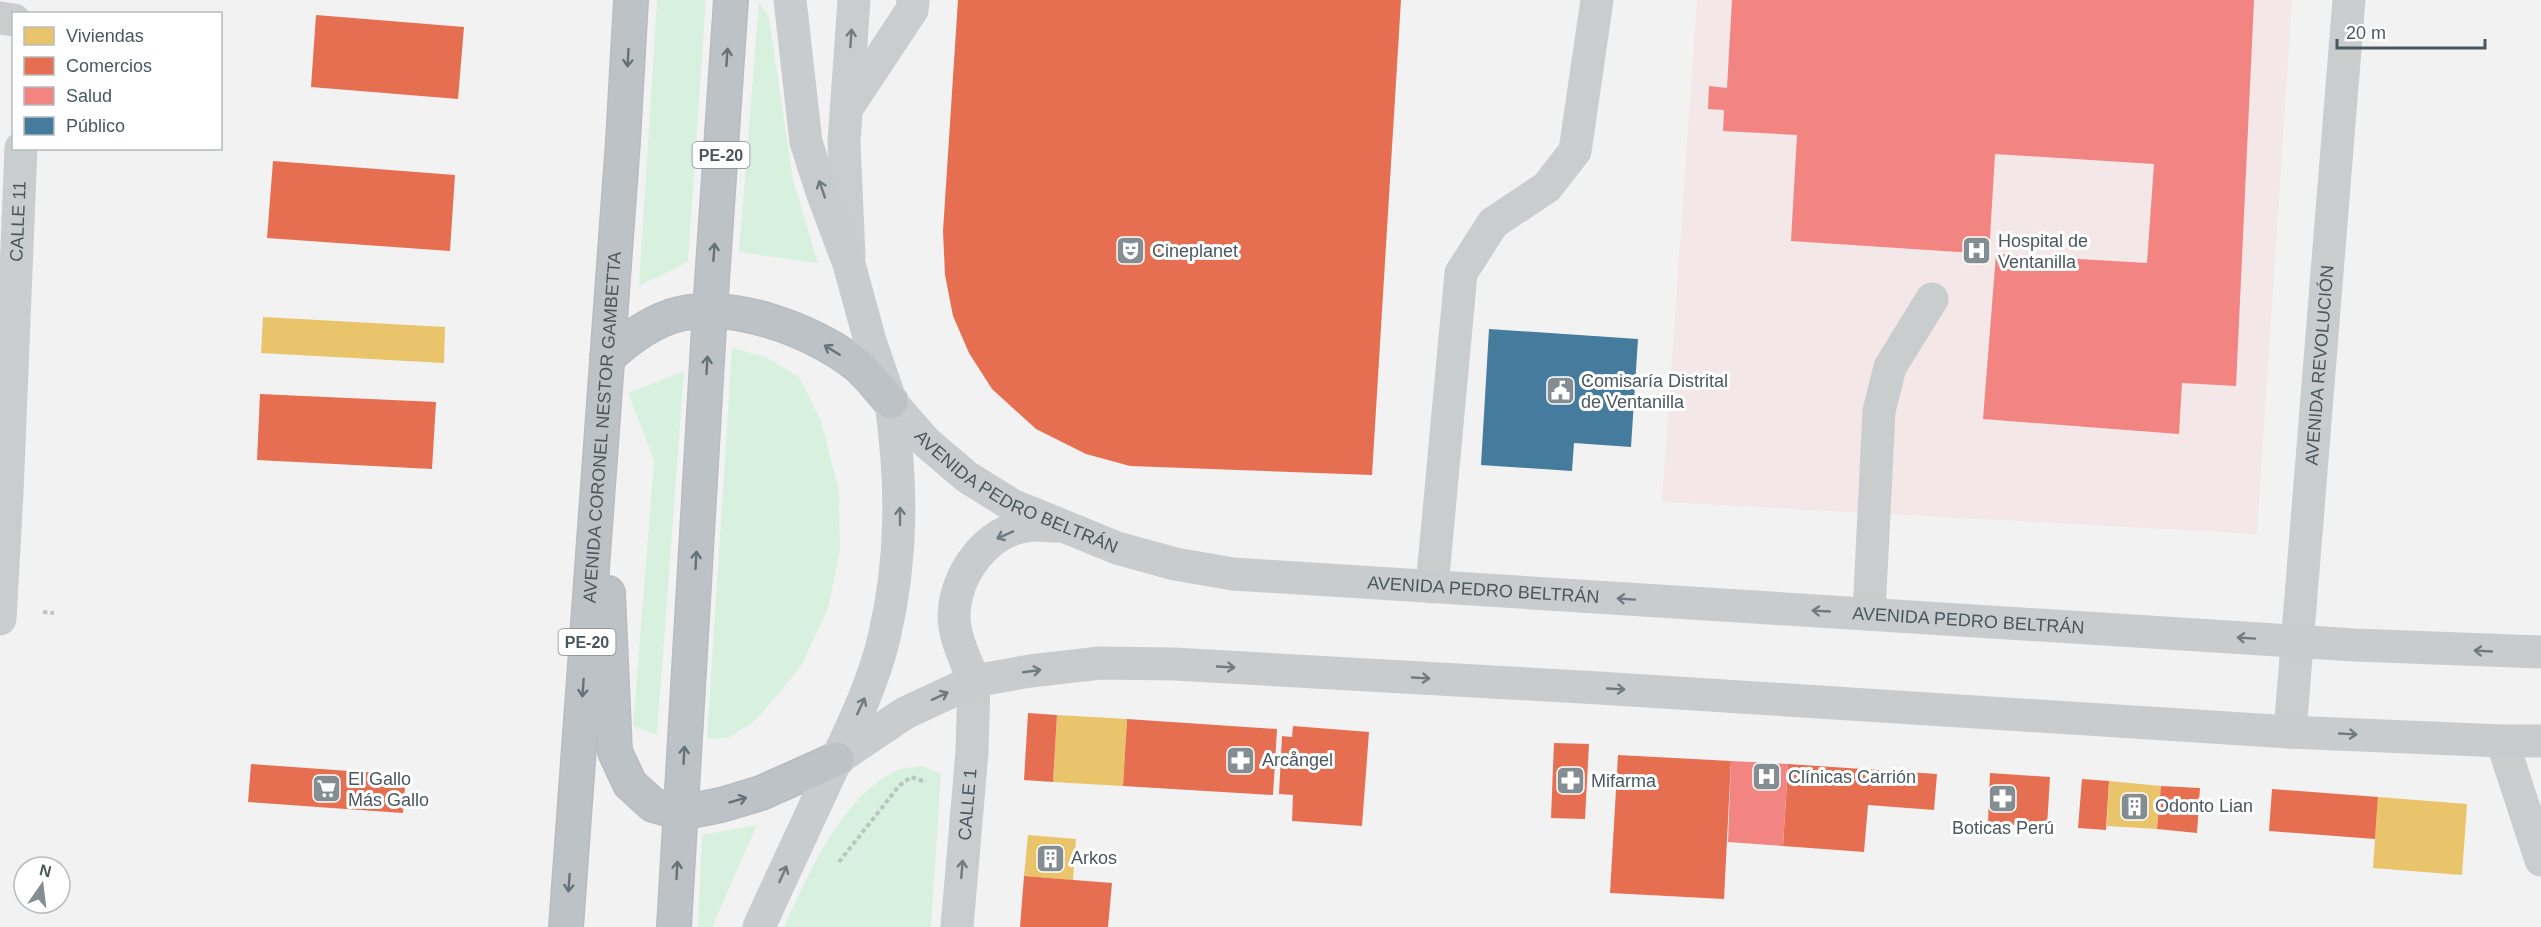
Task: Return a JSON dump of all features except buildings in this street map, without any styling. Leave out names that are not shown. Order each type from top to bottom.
[{"type":"highway","name":"AVENIDA CORONEL NESTOR GAMBETTA","points":[[566,927],[631,0]]},
{"type":"highway","name":"PE-20","points":[[674,927],[710,310],[731,0]]},
{"type":"highway","points":[[607,358],[637,332],[673,316],[710,310],[762,319],[812,337],[857,365],[891,402]]},
{"type":"highway","points":[[601,441],[615,752],[630,784],[653,806],[681,813],[761,794],[837,759]]},
{"type":"main road","name":"AVENIDA PEDRO BELTRÁN","points":[[790,0],[806,142],[849,264],[870,340],[891,402],[926,442],[967,477],[1012,505],[1117,548],[1175,564],[1233,574],[2296,641],[2541,652]]},
{"type":"main road","points":[[759,927],[866,696],[884,638],[895,580],[900,521],[899,461],[891,402]]},
{"type":"main road","points":[[974,681],[961,648],[954,617],[958,585],[974,557],[999,536],[1029,525],[1062,526]]},
{"type":"main road","points":[[837,759],[905,713],[974,681],[1030,671],[1100,663],[1174,664],[1976,710],[2290,732],[2541,741]]},
{"type":"street","points":[[849,264],[844,142],[854,0]]},
{"type":"street","points":[[846,109],[912,10],[913,0]]},
{"type":"street","points":[[1432,587],[1461,273],[1493,224],[1547,187],[1575,151],[1597,0]]},
{"type":"street","name":"AVENIDA REVOLUCIÓN","points":[[2290,732],[2349,0]]},
{"type":"street","name":"CALLE 11","points":[[0,619],[21,150]]},
{"type":"street","points":[[1869,614],[1879,411],[1890,367],[1932,299]]},
{"type":"street","name":"CALLE 1","points":[[957,927],[972,752],[974,681]]},
{"type":"street","points":[[2502,741],[2541,860]]},
{"type":"path","points":[[837,865],[898,786],[911,777],[925,780]]},
{"type":"shaded area","name":"Hospital de Ventanilla","points":[[1697,0],[2292,0],[2257,534],[1662,502]]},
{"type":"green space","points":[[657,0],[706,0],[688,262],[639,286]]},
{"type":"green space","points":[[759,2],[769,18],[793,180],[818,263],[739,252]]},
{"type":"green space","points":[[732,348],[766,357],[799,377],[820,418],[839,490],[840,550],[828,609],[800,668],[755,721],[728,738],[707,739]]},
{"type":"green space","points":[[684,371],[657,735],[633,726],[654,461],[628,393]]},
{"type":"green space","points":[[922,766],[941,774],[931,927],[784,927],[816,861],[842,818],[875,784],[895,771]]},
{"type":"green space","points":[[757,825],[712,927],[698,927],[702,835]]},
{"type":"place","name":"Cineplanet","points":[[1131,251]]},
{"type":"place","name":"Hospital de Ventanilla","points":[[1977,251]]},
{"type":"place","name":"Comisaría Distrital de Ventanilla","points":[[1560,391]]},
{"type":"place","name":"Arcångel","points":[[1241,760]]},
{"type":"place","name":"Clínicas Carrión","points":[[1767,777]]},
{"type":"place","name":"Mifarma","points":[[1570,781]]},
{"type":"place","name":"El Gallo Más Gallo","points":[[327,789]]},
{"type":"place","name":"Boticas Perú","points":[[2003,799]]},
{"type":"place","name":"Odonto Lian","points":[[2134,806]]},
{"type":"place","name":"Arkos","points":[[1050,858]]}]
